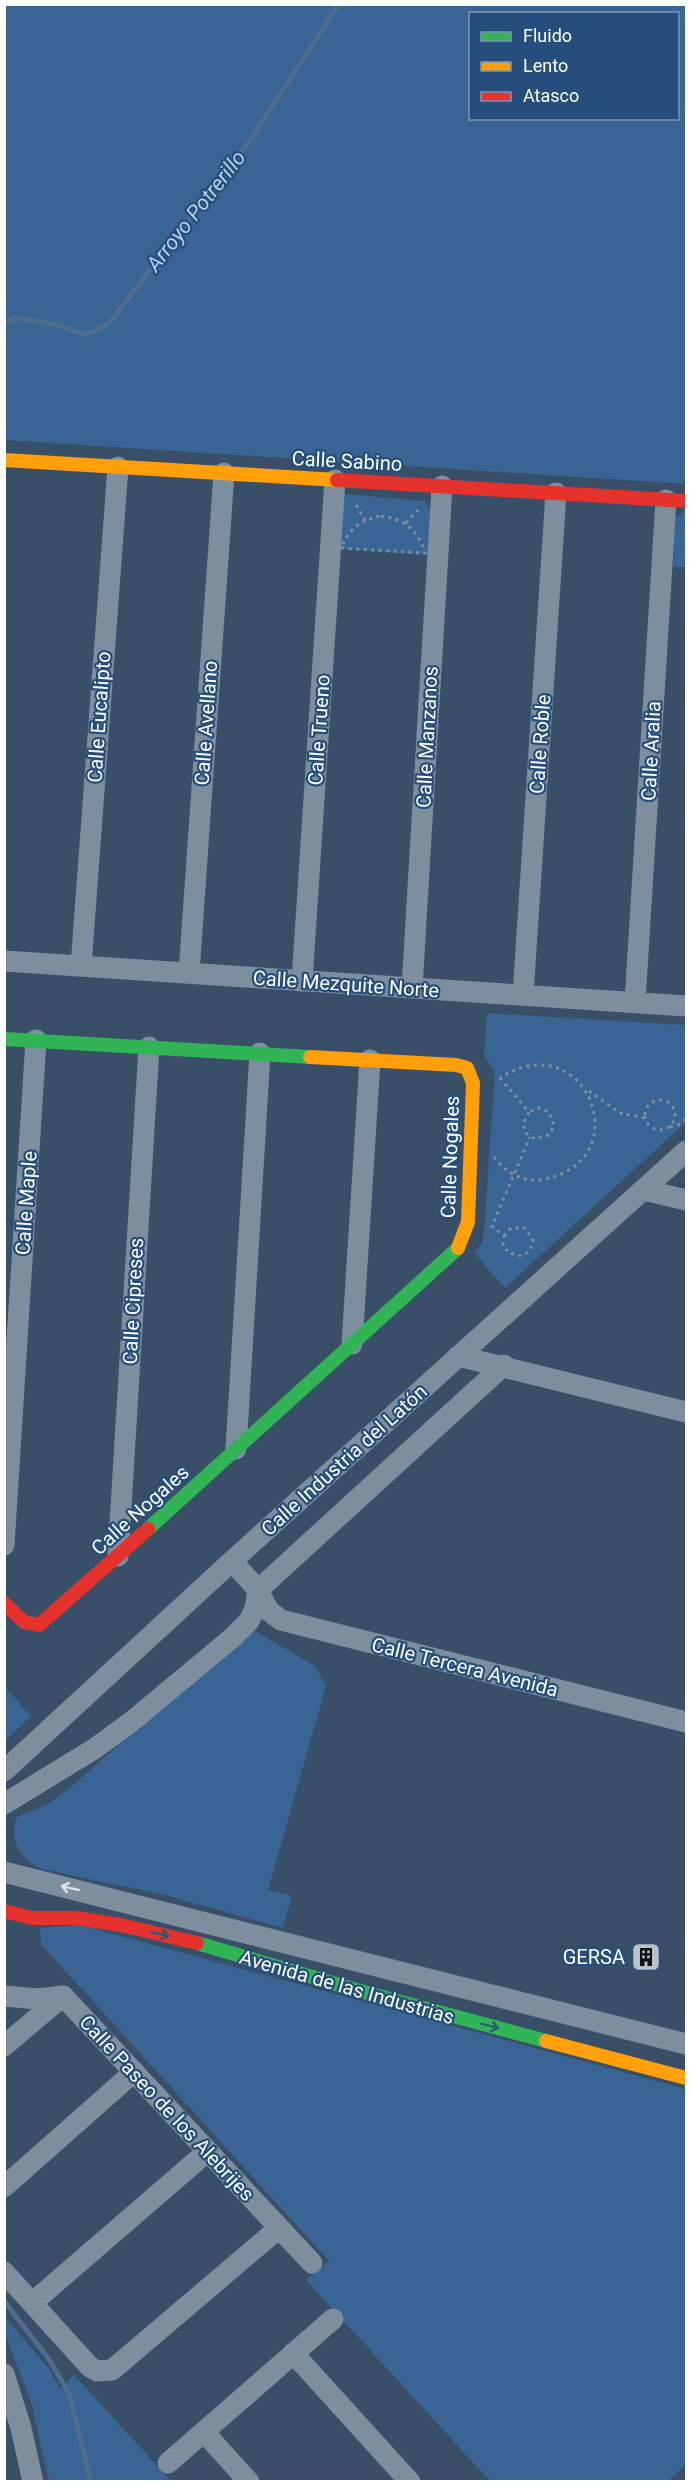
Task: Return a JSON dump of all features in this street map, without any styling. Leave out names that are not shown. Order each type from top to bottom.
[{"type":"street","name":"Calle Sabino","points":[[4,460],[676,501]]},
{"type":"street","name":"Calle Eucalipto","points":[[81,966],[118,467]]},
{"type":"street","name":"Calle Avellano","points":[[189,973],[224,473]]},
{"type":"street","name":"Calle Trueno","points":[[302,981],[335,480]]},
{"type":"street","name":"Calle Manzanos","points":[[412,988],[442,486]]},
{"type":"street","name":"Calle Roble","points":[[523,995],[556,493]]},
{"type":"street","name":"Calle Aralia","points":[[636,1002],[676,501]]},
{"type":"street","name":"Calle Mezquite Norte","points":[[4,962],[687,1006]]},
{"type":"street","name":"Calle Nogales","points":[[4,1039],[456,1065],[467,1068],[473,1083],[468,1222],[462,1242],[118,1556],[39,1625],[24,1622],[4,1603]]},
{"type":"street","name":"Calle Maple","points":[[4,1545],[36,1040]]},
{"type":"street","name":"Calle Cipreses","points":[[118,1556],[149,1047]]},
{"type":"street","points":[[236,1449],[260,1053]]},
{"type":"street","points":[[352,1344],[370,1060]]},
{"type":"street","name":"Calle Industria del Latón","points":[[4,1771],[232,1561],[687,1151]]},
{"type":"street","points":[[644,1190],[687,1200]]},
{"type":"street","points":[[458,1356],[504,1365],[687,1412]]},
{"type":"street","name":"Calle Industria del Latón","points":[[258,1590],[504,1365]]},
{"type":"street","name":"Calle Tercera Avenida","points":[[232,1561],[258,1590],[269,1611],[281,1620],[687,1722]]},
{"type":"street","points":[[4,1804],[94,1749],[171,1689],[249,1621],[255,1609],[258,1590]]},
{"type":"street","name":"Avenida de las Industrias","points":[[8,1870],[687,2044]]},
{"type":"street","points":[[121,1925],[127,1902]]},
{"type":"street","name":"Avenida de las Industrias","points":[[4,1911],[32,1918],[76,1918],[121,1925],[183,1939],[353,1989],[687,2078]]},
{"type":"street","points":[[4,1996],[30,1999],[63,1996]]},
{"type":"street","points":[[4,2046],[63,1996]]},
{"type":"street","name":"Calle Paseo de los Alebrijes","points":[[63,1996],[312,2263]]},
{"type":"street","points":[[600,2056],[606,2025]]},
{"type":"street","points":[[4,2187],[134,2072]]},
{"type":"street","points":[[32,2303],[208,2151]]},
{"type":"street","points":[[4,2272],[90,2367],[97,2371],[112,2370],[279,2228]]},
{"type":"street","points":[[168,2463],[333,2319]]},
{"type":"street","points":[[293,2354],[410,2481]]},
{"type":"street","points":[[5,2381],[33,2481]]},
{"type":"street","points":[[204,2432],[249,2481]]},
{"type":"path","points":[[355,504],[366,520]]},
{"type":"path","points":[[406,524],[420,507]]},
{"type":"path","points":[[381,516],[406,524],[421,541],[425,553],[341,548],[347,535],[356,525],[366,520],[381,516]]},
{"type":"path","points":[[500,1078],[525,1065],[542,1064],[558,1068],[573,1076],[614,1110],[627,1116],[645,1118],[655,1129],[678,1125],[687,1119]]},
{"type":"path","points":[[492,1069],[529,1112]]},
{"type":"path","points":[[471,1135],[490,1138],[493,1156],[503,1169],[513,1174],[540,1180],[559,1176],[576,1166],[588,1152],[594,1136],[596,1119],[593,1102],[585,1088]]},
{"type":"path","points":[[645,1118],[649,1104],[663,1100],[671,1104],[675,1113],[670,1127]]},
{"type":"path","points":[[535,1109],[545,1110],[554,1121],[549,1135],[540,1139],[530,1137],[523,1124],[529,1112],[535,1109]]},
{"type":"path","points":[[504,1236],[511,1228],[520,1227],[531,1236],[532,1245],[522,1256],[513,1256],[505,1250],[504,1236],[492,1226],[530,1137]]},
{"type":"shaded area","points":[[4,5],[686,5],[686,484],[5,440]]},
{"type":"shaded area","points":[[345,494],[425,501],[430,509],[428,555],[338,549],[339,501]]},
{"type":"shaded area","points":[[686,510],[686,567],[673,567],[675,519]]},
{"type":"shaded area","points":[[487,1013],[686,1025],[686,1122],[505,1288],[474,1253],[482,1243],[484,1231],[495,1074],[484,1054]]},
{"type":"shaded area","points":[[253,1630],[315,1666],[326,1686],[268,1890],[292,1896],[283,1928],[165,1895],[42,1869],[22,1855],[14,1834],[17,1817],[46,1805],[70,1788],[240,1637]]},
{"type":"shaded area","points":[[4,1686],[31,1716],[5,1741],[4,1741]]},
{"type":"shaded area","points":[[80,1925],[686,2089],[686,2465],[668,2481],[490,2481],[306,2280],[329,2261],[41,1944],[40,1928]]},
{"type":"shaded area","points":[[4,2316],[50,2370],[60,2389],[74,2375],[171,2481],[49,2481],[31,2402],[5,2334]]},
{"type":"waterway","name":"Arroyo Potrerillo","points":[[4,323],[16,318],[55,324],[84,334],[98,330],[110,322],[245,148],[339,4]]},
{"type":"waterway","name":"Arroyo Potrerillo","points":[[4,2301],[48,2358],[69,2393],[91,2482]]},
{"type":"traffic: fast","points":[[4,1039],[310,1057]]},
{"type":"traffic: fast","points":[[148,1529],[458,1248]]},
{"type":"traffic: fast","points":[[197,1943],[353,1989],[546,2041]]},
{"type":"traffic: slow","points":[[4,460],[337,480]]},
{"type":"traffic: slow","points":[[310,1057],[456,1065],[467,1068],[473,1083],[468,1222],[458,1248]]},
{"type":"traffic: slow","points":[[546,2041],[686,2078]]},
{"type":"traffic: jam","points":[[337,480],[686,501]]},
{"type":"traffic: jam","points":[[4,1603],[24,1622],[39,1625],[148,1529]]},
{"type":"traffic: jam","points":[[4,1911],[32,1918],[76,1918],[121,1925],[197,1943]]},
{"type":"place","name":"GERSA","points":[[646,1957]]}]
